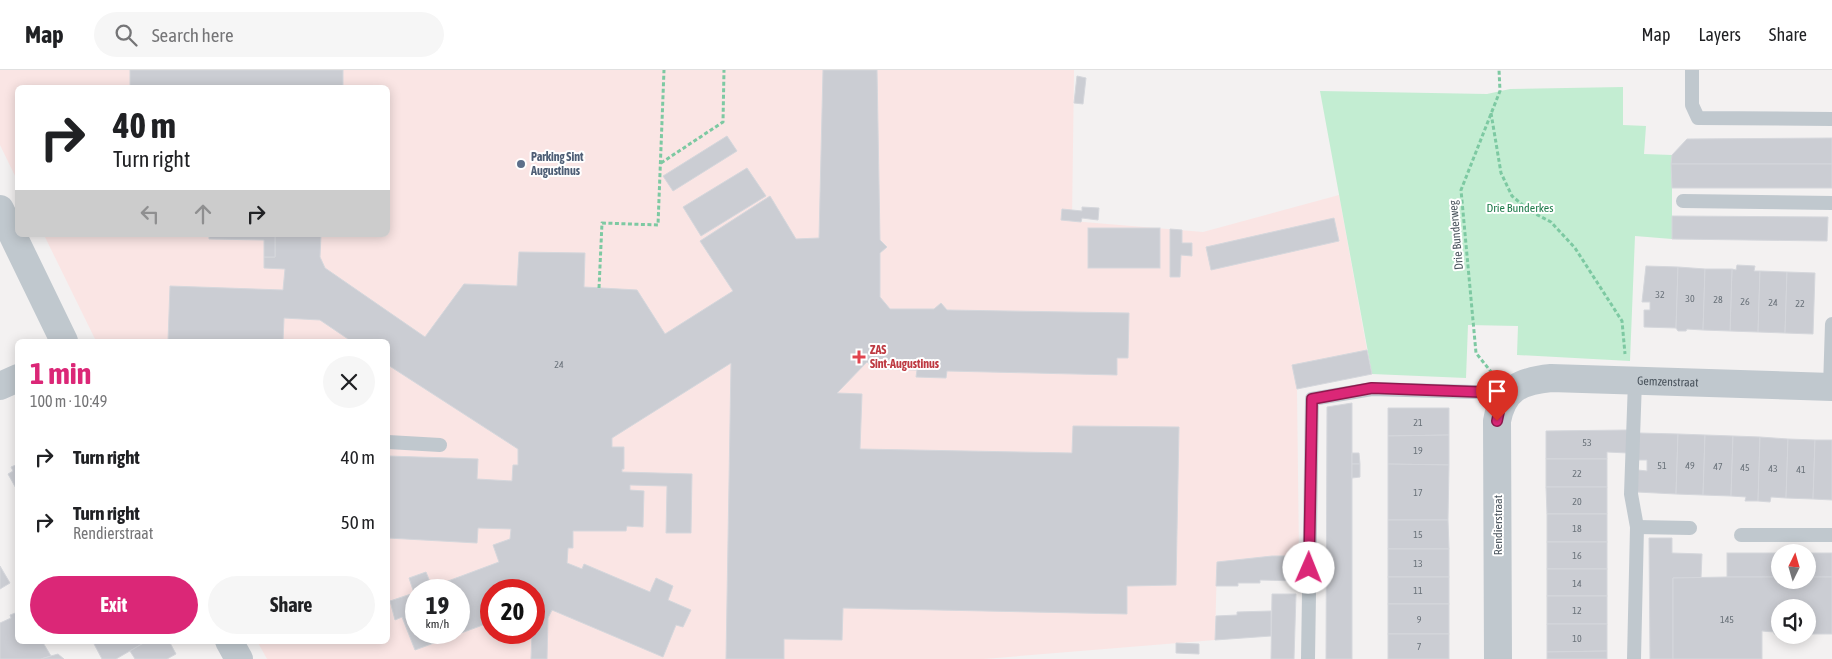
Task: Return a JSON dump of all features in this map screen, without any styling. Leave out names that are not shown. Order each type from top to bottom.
[{"type":"street","points":[[0,210],[63,339]]},
{"type":"street","name":"Gemzenstraat","points":[[1508,393],[1522,384],[1551,378],[1831,387]]},
{"type":"street","points":[[0,386],[15,379]]},
{"type":"street","name":"Rendierstraat","points":[[1498,659],[1497,421],[1500,407],[1508,393]]},
{"type":"street","points":[[231,644],[239,659]]},
{"type":"lane","points":[[1692,70],[1692,105],[1698,118],[1832,119]]},
{"type":"lane","points":[[1683,201],[1832,203]]},
{"type":"lane","points":[[1831,387],[1832,324]]},
{"type":"lane","points":[[1630,381],[1630,494],[1637,527],[1634,659]]},
{"type":"lane","points":[[1308,659],[1312,399],[1372,388],[1508,393]]},
{"type":"lane","points":[[390,442],[440,445]]},
{"type":"lane","points":[[1637,527],[1690,528]]},
{"type":"lane","points":[[1741,535],[1832,535]]},
{"type":"path","points":[[600,288],[602,223],[658,225],[664,70]]},
{"type":"path","points":[[660,164],[723,122],[724,70]]},
{"type":"path","name":"Drie Bunderweg","points":[[1499,70],[1500,91],[1461,190],[1476,353],[1508,393]]},
{"type":"path","points":[[1491,112],[1501,174],[1512,196],[1530,211],[1551,222],[1575,248],[1622,321],[1630,381]]},
{"type":"shaded area","name":"ZAS Sint-Augustinus","points":[[0,70],[1074,70],[1072,221],[1203,232],[1339,195],[1367,350],[1293,365],[1297,389],[1299,556],[1217,562],[1215,640],[984,659],[267,659],[259,644],[390,644],[390,339],[95,339],[45,237],[390,237],[390,85],[15,85],[15,176],[0,145]]},
{"type":"green space","name":"Drie Bunderkes","points":[[1623,87],[1623,125],[1646,126],[1644,154],[1672,155],[1672,239],[1635,236],[1630,361],[1517,355],[1518,326],[1468,325],[1466,378],[1372,374],[1320,91],[1487,94],[1510,89]]},
{"type":"building","points":[[130,70],[343,70],[343,85],[130,85]]},
{"type":"building","points":[[823,70],[877,70],[880,240],[887,247],[880,253],[880,297],[890,309],[934,309],[941,303],[947,310],[1129,313],[1128,358],[1117,358],[1117,375],[947,371],[946,378],[916,377],[917,370],[874,369],[867,362],[837,393],[862,394],[860,449],[1072,453],[1073,426],[1179,427],[1176,585],[1127,586],[1127,614],[843,608],[842,640],[784,639],[784,659],[726,659],[731,363],[612,438],[612,447],[624,447],[624,469],[622,469],[622,472],[692,474],[691,533],[666,533],[667,486],[630,485],[630,490],[644,491],[643,527],[627,526],[626,531],[573,531],[573,548],[568,548],[567,563],[582,569],[584,564],[650,592],[656,578],[673,586],[668,600],[691,610],[683,627],[676,625],[663,657],[552,610],[548,618],[547,659],[531,659],[532,644],[545,644],[545,579],[480,579],[480,626],[470,630],[470,579],[453,579],[499,562],[493,545],[510,539],[511,529],[478,528],[477,543],[390,538],[390,456],[478,459],[477,479],[512,481],[513,465],[518,465],[518,449],[390,366],[390,339],[348,339],[320,320],[284,318],[283,339],[168,339],[170,286],[283,290],[285,269],[264,268],[264,257],[275,257],[275,237],[321,237],[320,257],[325,268],[425,337],[464,284],[517,286],[519,252],[585,253],[584,287],[637,290],[665,334],[733,291],[700,241],[770,196],[796,239],[819,238]]},
{"type":"building","points":[[1077,76],[1086,78],[1083,104],[1074,103]]},
{"type":"building","points":[[727,136],[737,151],[673,191],[663,176]]},
{"type":"building","points":[[1832,138],[1832,164],[1671,164],[1672,155],[1687,139]]},
{"type":"building","points":[[1671,164],[1832,164],[1832,188],[1672,188]]},
{"type":"building","points":[[747,168],[766,196],[701,236],[683,207]]},
{"type":"building","points":[[1082,207],[1099,208],[1098,220],[1082,218],[1081,222],[1061,220],[1062,209],[1082,211]]},
{"type":"building","points":[[1672,216],[1828,217],[1827,241],[1672,239]]},
{"type":"building","points":[[1334,218],[1339,241],[1211,270],[1206,247]]},
{"type":"building","points":[[1088,228],[1160,228],[1160,268],[1088,268]]},
{"type":"building","points":[[1170,229],[1182,230],[1182,243],[1192,243],[1192,256],[1181,255],[1180,277],[1170,277]]},
{"type":"building","points":[[209,237],[275,237],[275,257],[264,257],[264,240],[209,239]]},
{"type":"building","points":[[1737,265],[1755,266],[1754,271],[1760,271],[1758,332],[1730,331],[1732,269],[1736,270]]},
{"type":"building","points":[[1646,266],[1678,267],[1676,328],[1644,327],[1644,310],[1650,310],[1650,302],[1642,302]]},
{"type":"building","points":[[1678,267],[1705,269],[1703,330],[1687,329],[1686,331],[1678,331],[1676,328]]},
{"type":"building","points":[[1705,269],[1732,269],[1730,331],[1703,330]]},
{"type":"building","points":[[1760,271],[1787,272],[1785,333],[1758,332]]},
{"type":"building","points":[[1787,272],[1815,273],[1813,334],[1785,333]]},
{"type":"building","points":[[1367,350],[1372,374],[1297,389],[1292,365]]},
{"type":"building","points":[[1352,403],[1352,659],[1326,659],[1327,407]]},
{"type":"building","points":[[1388,408],[1449,408],[1449,435],[1388,436]]},
{"type":"building","points":[[1627,430],[1628,453],[1607,452],[1607,459],[1546,459],[1546,431]]},
{"type":"building","points":[[1639,433],[1678,434],[1676,494],[1637,492],[1638,470],[1647,471],[1647,460],[1638,460]]},
{"type":"building","points":[[1678,434],[1705,435],[1703,495],[1676,494]]},
{"type":"building","points":[[1449,435],[1449,465],[1388,464],[1388,436]]},
{"type":"building","points":[[1705,435],[1733,436],[1731,496],[1703,495]]},
{"type":"building","points":[[1733,436],[1760,437],[1758,501],[1745,501],[1746,497],[1731,496]]},
{"type":"building","points":[[1760,437],[1788,439],[1786,498],[1771,497],[1770,502],[1758,501]]},
{"type":"building","points":[[1788,439],[1815,440],[1813,499],[1786,498]]},
{"type":"building","points":[[1815,440],[1832,440],[1832,500],[1813,499]]},
{"type":"building","points":[[1352,453],[1359,453],[1360,464],[1352,464]]},
{"type":"building","points":[[1546,459],[1607,459],[1607,487],[1546,487]]},
{"type":"building","points":[[1352,464],[1360,464],[1360,477],[1352,478]]},
{"type":"building","points":[[1388,464],[1449,465],[1448,520],[1388,520]]},
{"type":"building","points":[[15,465],[15,487],[8,474],[13,471],[11,467]]},
{"type":"building","points":[[1546,487],[1607,487],[1607,514],[1547,514]]},
{"type":"building","points":[[1547,514],[1607,514],[1607,542],[1547,542]]},
{"type":"building","points":[[1388,520],[1448,520],[1449,549],[1388,549]]},
{"type":"building","points":[[1649,538],[1672,538],[1672,553],[1702,554],[1701,578],[1673,578],[1673,659],[1650,659]]},
{"type":"building","points":[[1547,542],[1607,542],[1607,569],[1547,569]]},
{"type":"building","points":[[1388,549],[1449,549],[1449,577],[1388,577]]},
{"type":"building","points":[[1727,553],[1771,553],[1771,577],[1727,577]]},
{"type":"building","points":[[1816,553],[1832,553],[1832,577],[1816,577]]},
{"type":"building","points":[[1272,556],[1299,556],[1299,581],[1260,580],[1260,583],[1238,583],[1238,586],[1216,586],[1217,562]]},
{"type":"building","points":[[0,566],[10,583],[0,589]]},
{"type":"building","points":[[1547,569],[1607,569],[1607,596],[1547,596]]},
{"type":"building","points":[[426,572],[429,579],[409,579],[409,578]]},
{"type":"building","points":[[1388,577],[1449,577],[1449,604],[1388,604]]},
{"type":"building","points":[[1771,577],[1771,589],[1816,589],[1816,577],[1832,577],[1832,634],[1816,634],[1816,599],[1771,599],[1771,632],[1762,631],[1762,659],[1673,659],[1673,578]]},
{"type":"building","points":[[1272,594],[1296,594],[1294,659],[1271,659]]},
{"type":"building","points":[[405,596],[405,625],[402,617],[395,620],[390,601]]},
{"type":"building","points":[[1547,596],[1607,596],[1607,624],[1547,624]]},
{"type":"building","points":[[1388,604],[1449,604],[1449,634],[1388,634]]},
{"type":"building","points":[[1271,611],[1271,636],[1215,640],[1216,616],[1237,615],[1237,612]]},
{"type":"building","points":[[15,613],[15,644],[44,644],[51,656],[41,659],[0,659],[0,623],[11,618],[10,615]]},
{"type":"building","points":[[1547,624],[1607,624],[1607,651],[1547,652]]},
{"type":"building","points":[[1388,634],[1449,634],[1449,659],[1388,659]]},
{"type":"building","points":[[1176,643],[1199,644],[1199,654],[1176,653]]},
{"type":"building","points":[[94,644],[142,644],[116,659],[102,659]]},
{"type":"building","points":[[142,644],[171,644],[176,654],[167,659],[135,659],[130,651]]},
{"type":"building","points":[[413,644],[431,644],[415,650]]},
{"type":"building","points":[[1607,651],[1607,659],[1547,659],[1547,652]]},
{"type":"building","points":[[58,654],[64,659],[41,659],[51,656]]},
{"type":"place","name":"Parking Sint Augustinus","points":[[521,164]]},
{"type":"place","name":"ZAS Sint-Augustinus","points":[[859,357]]},
{"type":"route","points":[[1309,568],[1312,399],[1372,388],[1508,393],[1500,407],[1497,421]]}]
